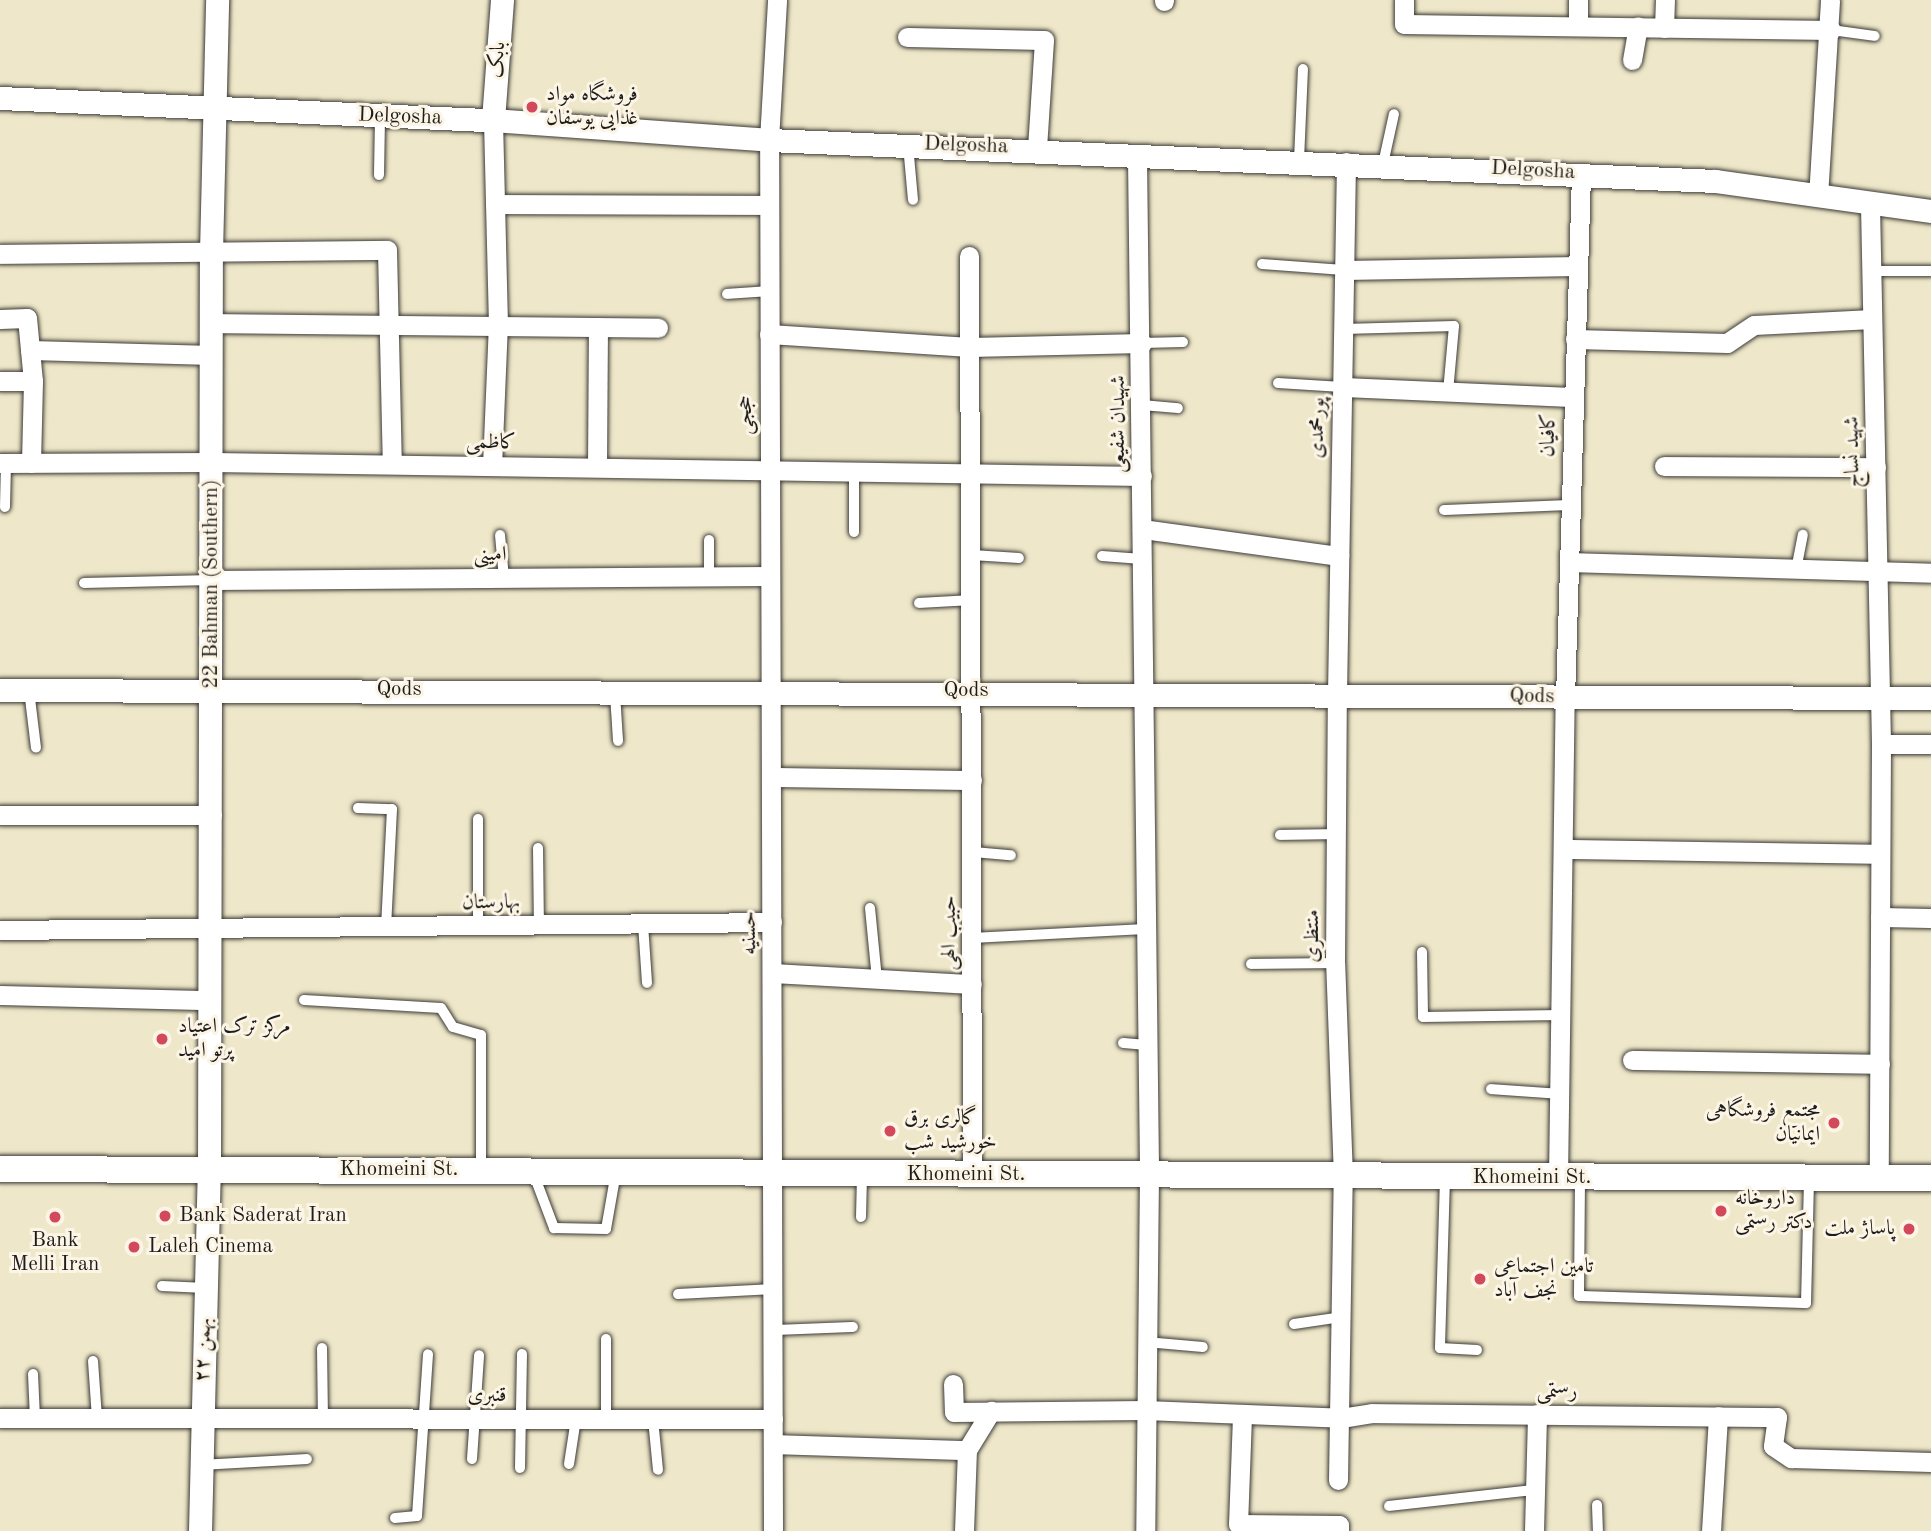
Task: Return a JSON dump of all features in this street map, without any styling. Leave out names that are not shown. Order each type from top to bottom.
[{"type":"main road","name":"Khomeini St.","points":[[0,1169],[209,1168],[972,1176],[1931,1178]]},
{"type":"street","name":"22 Bahman (Southern)","points":[[209,1168],[213,690],[211,252],[217,0]]},
{"type":"street","name":"بابک","points":[[493,120],[502,0]]},
{"type":"street","name":"حججی","points":[[769,690],[769,140],[777,0]]},
{"type":"street","points":[[1404,0],[1404,24],[1831,30]]},
{"type":"street","points":[[1577,26],[1578,0]]},
{"type":"street","points":[[1664,28],[1665,0]]},
{"type":"street","points":[[1818,197],[1831,30],[1830,0]]},
{"type":"street","points":[[1632,60],[1638,27]]},
{"type":"street","points":[[906,37],[1044,40],[1037,149]]},
{"type":"street","name":"Delgosha","points":[[0,97],[493,120],[769,140],[1581,173],[1715,181],[1870,205],[1931,211]]},
{"type":"street","points":[[492,466],[498,325],[493,120]]},
{"type":"street","name":"شهیدان شفیعی","points":[[1137,157],[1142,343],[1142,692],[1149,1175],[1145,1342],[1145,1531]]},
{"type":"street","name":"پورمحمدی","points":[[1337,694],[1346,162]]},
{"type":"street","name":"کافیان","points":[[1569,1178],[1560,1094],[1565,698],[1581,173]]},
{"type":"street","points":[[495,204],[769,205]]},
{"type":"street","name":"شهید نساج","points":[[1870,205],[1881,744],[1879,1178]]},
{"type":"street","points":[[0,254],[387,250],[392,464]]},
{"type":"street","name":"حبیب الهی","points":[[969,256],[973,691],[972,1176]]},
{"type":"street","points":[[1344,270],[1578,266]]},
{"type":"street","points":[[0,319],[27,318],[33,381],[31,463]]},
{"type":"street","points":[[1575,339],[1727,343],[1754,325],[1872,319]]},
{"type":"street","points":[[212,323],[657,328]]},
{"type":"street","points":[[597,467],[598,327]]},
{"type":"street","points":[[769,334],[970,347],[1142,343]]},
{"type":"street","points":[[30,350],[212,355]]},
{"type":"street","points":[[0,381],[33,381]]},
{"type":"street","points":[[1342,387],[1573,397]]},
{"type":"street","name":"کاظمی","points":[[3,463],[392,464],[1142,476]]},
{"type":"street","points":[[1664,466],[1876,467]]},
{"type":"street","points":[[1142,529],[1339,556]]},
{"type":"street","points":[[1569,562],[1878,574],[1931,573]]},
{"type":"street","name":"امینی","points":[[212,580],[769,576]]},
{"type":"street","name":"Qods","points":[[0,690],[769,690],[1565,698],[1931,698]]},
{"type":"street","name":"حسنیه","points":[[769,690],[775,1175],[773,1531]]},
{"type":"street","name":"منتظری","points":[[1337,694],[1335,963],[1343,1177],[1343,1317],[1338,1480]]},
{"type":"street","points":[[1881,744],[1931,744]]},
{"type":"street","points":[[771,777],[972,780]]},
{"type":"street","points":[[0,815],[212,815]]},
{"type":"street","points":[[1565,849],[1880,855]]},
{"type":"street","points":[[1880,917],[1931,918]]},
{"type":"street","name":"بهارستان","points":[[0,930],[772,922]]},
{"type":"street","points":[[773,973],[972,984]]},
{"type":"street","points":[[0,995],[211,1000]]},
{"type":"street","points":[[1632,1060],[1880,1065]]},
{"type":"street","name":"۲۲ بهمن","points":[[200,1531],[209,1168]]},
{"type":"street","name":"رستمی","points":[[953,1384],[954,1412],[1145,1410],[1341,1418],[1371,1413],[1777,1417],[1773,1446],[1791,1458],[1931,1462]]},
{"type":"street","points":[[964,1531],[967,1450],[991,1411]]},
{"type":"street","points":[[1534,1531],[1537,1415]]},
{"type":"street","points":[[1242,1416],[1238,1524],[1339,1528]]},
{"type":"street","points":[[1711,1531],[1718,1416]]},
{"type":"street","name":"قنبری","points":[[0,1418],[773,1419]]},
{"type":"street","points":[[773,1444],[967,1450]]},
{"type":"lane","points":[[1831,30],[1875,36]]},
{"type":"lane","points":[[1299,160],[1303,69]]},
{"type":"lane","points":[[1383,163],[1394,114]]},
{"type":"lane","points":[[379,175],[380,116]]},
{"type":"lane","points":[[908,144],[913,200]]},
{"type":"lane","points":[[1262,264],[1344,270]]},
{"type":"lane","points":[[1871,271],[1931,271]]},
{"type":"lane","points":[[727,294],[769,292]]},
{"type":"lane","points":[[1343,330],[1454,326],[1448,392]]},
{"type":"lane","points":[[1142,343],[1182,342]]},
{"type":"lane","points":[[1278,383],[1342,387]]},
{"type":"lane","points":[[1142,405],[1178,408]]},
{"type":"lane","points":[[3,463],[5,507]]},
{"type":"lane","points":[[854,471],[854,532]]},
{"type":"lane","points":[[1444,510],[1570,505]]},
{"type":"lane","points":[[500,535],[503,578]]},
{"type":"lane","points":[[1796,571],[1803,535]]},
{"type":"lane","points":[[709,540],[709,576]]},
{"type":"lane","points":[[972,555],[1019,558]]},
{"type":"lane","points":[[1102,556],[1142,559]]},
{"type":"lane","points":[[84,583],[212,580]]},
{"type":"lane","points":[[919,603],[972,600]]},
{"type":"lane","points":[[29,690],[36,748]]},
{"type":"lane","points":[[614,690],[618,741]]},
{"type":"lane","points":[[358,808],[391,809],[386,927]]},
{"type":"lane","points":[[478,819],[478,926]]},
{"type":"lane","points":[[1280,835],[1336,834]]},
{"type":"lane","points":[[538,848],[539,925]]},
{"type":"lane","points":[[973,852],[1011,855]]},
{"type":"lane","points":[[870,908],[877,979]]},
{"type":"lane","points":[[643,924],[648,983]]},
{"type":"lane","points":[[972,939],[1146,929]]},
{"type":"lane","points":[[1422,952],[1423,1017],[1561,1015]]},
{"type":"lane","points":[[1251,964],[1335,963]]},
{"type":"lane","points":[[304,1000],[441,1008],[453,1027],[481,1035],[481,1171]]},
{"type":"lane","points":[[1123,1043],[1147,1045]]},
{"type":"lane","points":[[1491,1090],[1560,1094]]},
{"type":"lane","points":[[533,1171],[554,1228],[606,1229],[617,1172]]},
{"type":"lane","points":[[861,1217],[862,1175]]},
{"type":"lane","points":[[1569,1178],[1579,1296],[1806,1303],[1809,1177]]},
{"type":"lane","points":[[1445,1178],[1440,1348],[1477,1350]]},
{"type":"lane","points":[[162,1286],[206,1288]]},
{"type":"lane","points":[[678,1294],[774,1289]]},
{"type":"lane","points":[[1294,1324],[1343,1317]]},
{"type":"lane","points":[[774,1330],[853,1327]]},
{"type":"lane","points":[[606,1339],[606,1419]]},
{"type":"lane","points":[[1145,1342],[1203,1347]]},
{"type":"lane","points":[[322,1348],[323,1418]]},
{"type":"lane","points":[[396,1518],[416,1516],[421,1418],[428,1354]]},
{"type":"lane","points":[[520,1468],[517,1419],[522,1354]]},
{"type":"lane","points":[[472,1459],[477,1418],[479,1355]]},
{"type":"lane","points":[[93,1361],[97,1418]]},
{"type":"lane","points":[[33,1374],[35,1418]]},
{"type":"lane","points":[[569,1464],[576,1419]]},
{"type":"lane","points":[[653,1419],[658,1471]]},
{"type":"lane","points":[[201,1465],[307,1458]]},
{"type":"lane","points":[[1389,1506],[1535,1490]]},
{"type":"lane","points":[[1597,1505],[1598,1531]]},
{"type":"place","name":"فروشگاه مواد غذایی یوسفان","points":[[532,107]]},
{"type":"place","name":"مرکز ترک اعتیاد پرتو امید","points":[[162,1039]]},
{"type":"place","name":"مجتمع فروشگاهی ایمانیان","points":[[1834,1123]]},
{"type":"place","name":"گالری برق خورشید شب","points":[[890,1131]]},
{"type":"place","name":"داروخانه دکتر رستمی","points":[[1721,1211]]},
{"type":"place","name":"Bank Saderat Iran","points":[[165,1216]]},
{"type":"place","name":"Bank Melli Iran","points":[[55,1217]]},
{"type":"place","name":"پاساژ ملت","points":[[1909,1229]]},
{"type":"place","name":"Laleh Cinema","points":[[134,1247]]},
{"type":"place","name":"تامین اجتماعی نجف آباد","points":[[1480,1279]]}]
